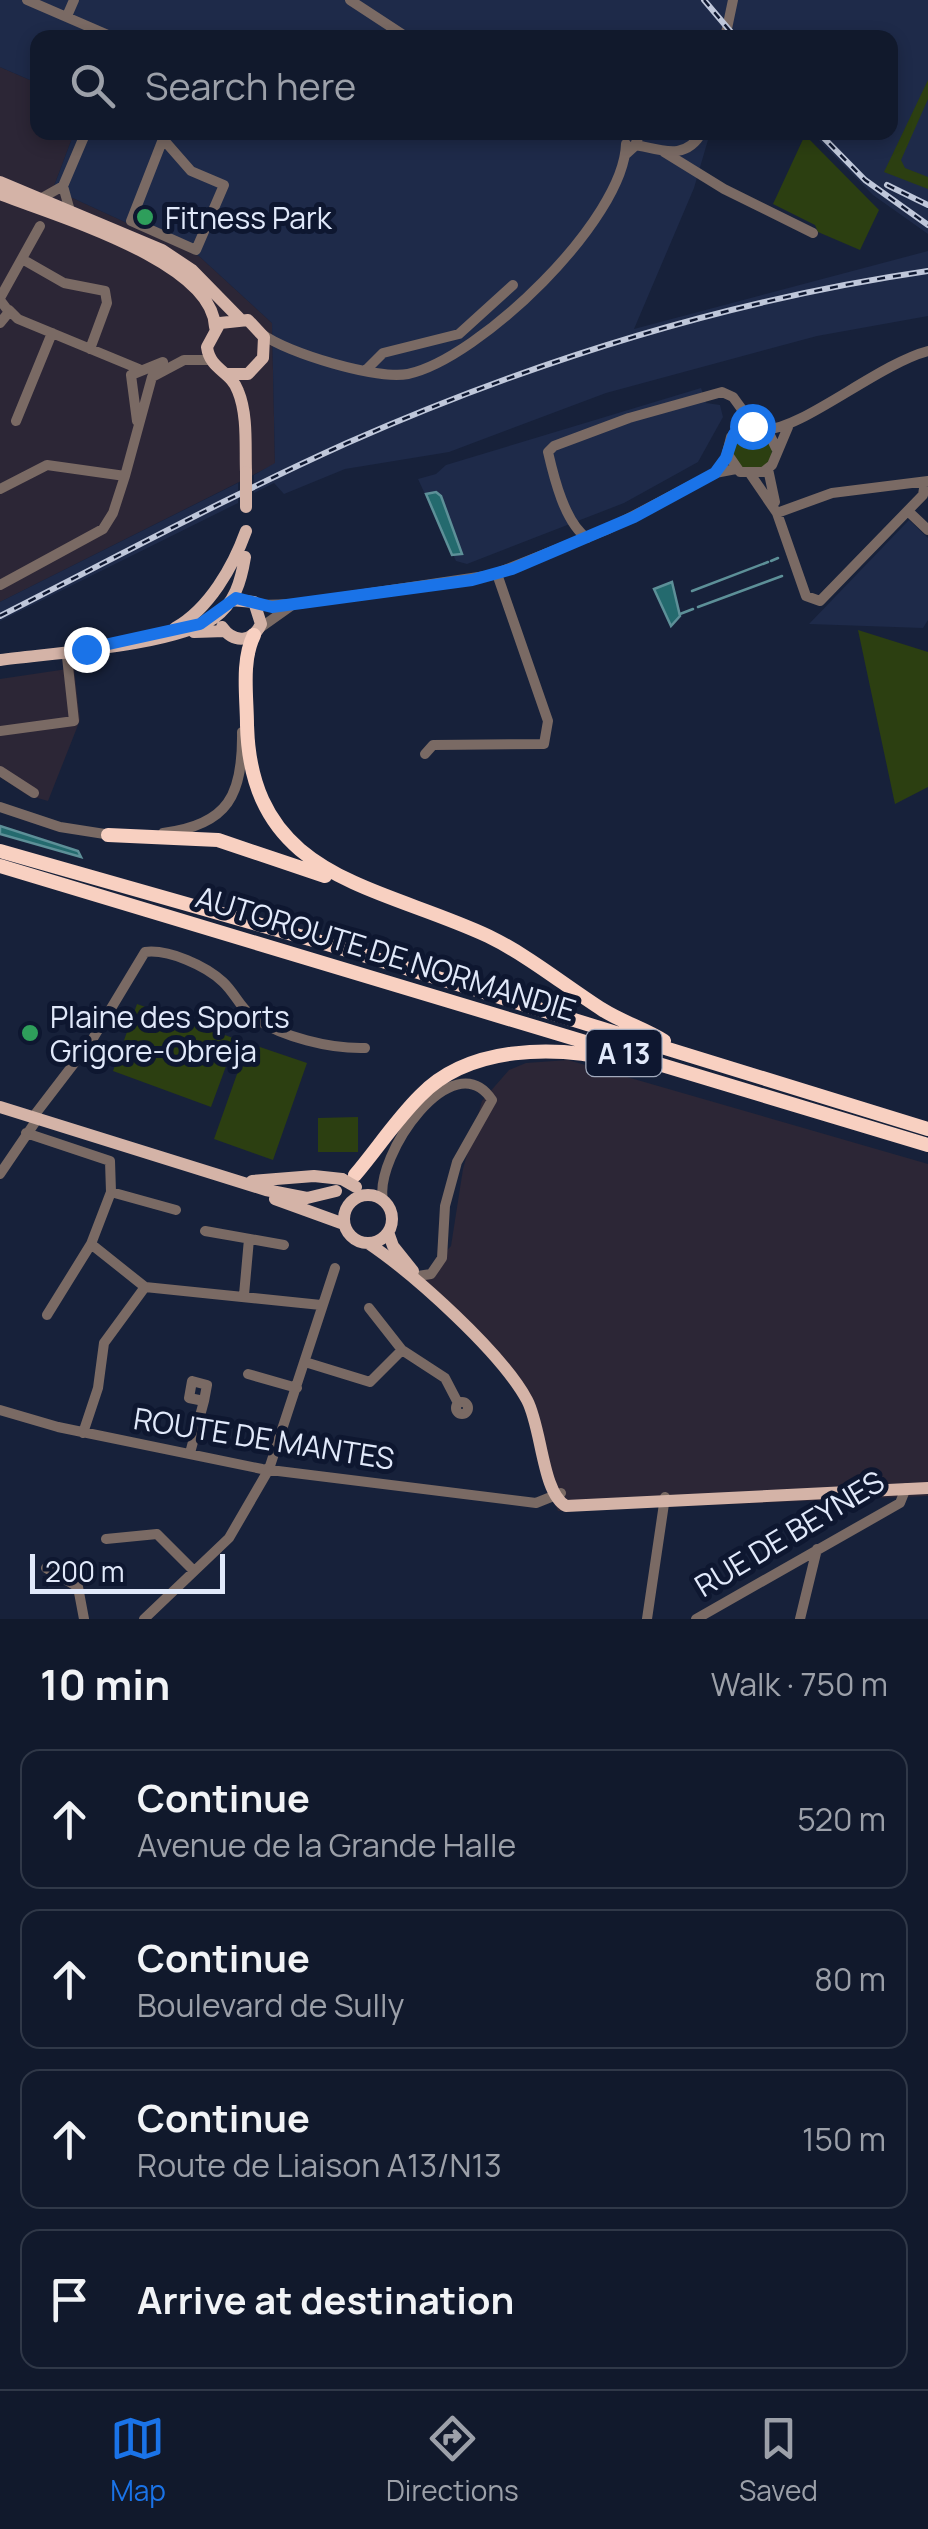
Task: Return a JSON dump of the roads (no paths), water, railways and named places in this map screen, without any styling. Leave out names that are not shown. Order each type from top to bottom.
[{"type":"highway","points":[[257,631],[247,669],[248,744],[260,800],[280,834],[298,850],[373,893]]},
{"type":"highway","points":[[108,835],[227,842],[496,940],[617,1018],[661,1038],[675,1052]]},
{"type":"highway","name":"AUTOROUTE DE NORMANDIE","points":[[0,850],[324,943],[928,1129]]},
{"type":"highway","name":"AUTOROUTE DE NORMANDIE","points":[[0,866],[928,1145]]},
{"type":"highway","points":[[350,1186],[430,1087],[460,1068],[568,1050],[655,1070],[664,1066]]},
{"type":"highway","points":[[417,1112],[434,1090],[483,1062]]},
{"type":"main road","points":[[0,182],[36,203],[184,263],[239,318],[262,334],[265,350],[257,367],[245,446]]},
{"type":"main road","points":[[0,194],[36,203]]},
{"type":"main road","points":[[0,663],[140,646],[199,631],[257,631],[255,603],[246,585],[246,472],[240,395],[226,374],[210,360],[211,304],[177,271],[65,215]]},
{"type":"main road","points":[[212,333],[239,318]]},
{"type":"main road","points":[[226,374],[257,367]]},
{"type":"main road","points":[[163,635],[184,622],[219,582],[236,559],[246,531]]},
{"type":"main road","points":[[229,634],[227,605],[245,557]]},
{"type":"main road","points":[[0,663],[163,635],[209,621],[227,605],[255,603]]},
{"type":"main road","points":[[7,1109],[302,1197],[350,1186]]},
{"type":"main road","points":[[142,1152],[148,1159],[344,1224],[354,1238],[368,1243],[510,1373],[535,1418],[556,1493],[574,1508],[809,1487],[920,1488]]},
{"type":"main road","points":[[229,1178],[350,1186],[383,1200],[391,1212],[388,1232],[393,1246],[519,1376],[541,1421],[556,1493]]},
{"type":"main road","points":[[344,1224],[350,1186]]},
{"type":"main road","points":[[368,1243],[388,1232]]},
{"type":"street","points":[[27,0],[98,30]]},
{"type":"street","points":[[67,16],[74,0]]},
{"type":"street","points":[[350,0],[396,30]]},
{"type":"street","points":[[727,30],[734,0]]},
{"type":"street","points":[[83,140],[64,186],[65,215],[40,226],[22,259],[6,308],[52,333],[123,362],[150,382]]},
{"type":"street","points":[[163,140],[131,220],[196,250],[224,186],[191,171],[168,140]]},
{"type":"street","points":[[257,367],[288,353],[384,377],[428,375],[464,354],[485,330],[567,259],[602,208],[631,140]]},
{"type":"street","points":[[634,140],[681,148]]},
{"type":"street","points":[[634,140],[664,152],[813,234]]},
{"type":"street","points":[[664,152],[681,148],[690,140]]},
{"type":"street","points":[[681,148],[687,166]]},
{"type":"street","points":[[40,226],[36,203],[64,186]]},
{"type":"street","points":[[22,259],[64,282],[106,291],[106,303],[90,349]]},
{"type":"street","points":[[366,370],[383,353],[460,334],[513,285]]},
{"type":"street","points":[[16,421],[52,333]]},
{"type":"street","points":[[136,374],[194,351],[212,333]]},
{"type":"street","points":[[262,334],[284,346],[384,377]]},
{"type":"street","points":[[775,510],[832,492],[927,481],[923,495],[820,601],[806,596],[775,510],[768,469],[776,448],[789,426],[881,368],[928,351]]},
{"type":"street","points":[[383,353],[384,377]]},
{"type":"street","points":[[136,374],[139,389],[160,370],[184,360],[210,360]]},
{"type":"street","points":[[136,374],[138,427]]},
{"type":"street","points":[[0,585],[104,529],[114,514],[150,382]]},
{"type":"street","points":[[587,538],[572,521],[548,456],[554,446],[722,392],[730,394],[776,448]]},
{"type":"street","points":[[715,473],[737,431],[738,408]]},
{"type":"street","points":[[737,431],[789,426]]},
{"type":"street","points":[[728,453],[736,470]]},
{"type":"street","points":[[0,488],[48,466],[124,476]]},
{"type":"street","points":[[255,603],[297,604],[496,574],[587,538],[715,473],[736,470],[752,475],[768,469]]},
{"type":"street","points":[[752,475],[775,510]]},
{"type":"street","points":[[908,511],[928,530]]},
{"type":"street","points":[[570,545],[572,521]]},
{"type":"street","points":[[426,754],[433,745],[544,744],[549,736],[548,721],[496,574]]},
{"type":"street","points":[[257,631],[297,604]]},
{"type":"street","points":[[0,806],[44,822],[108,835],[194,828],[216,816],[232,798],[242,766],[241,658],[229,634]]},
{"type":"street","points":[[0,731],[72,723],[67,657]]},
{"type":"street","points":[[0,771],[34,793]]},
{"type":"street","points":[[0,1174],[116,1005],[146,952],[171,954],[221,979],[251,1016],[268,1026],[334,1046],[365,1048]]},
{"type":"street","points":[[383,1200],[383,1170],[417,1112],[440,1092],[469,1083],[481,1088],[492,1100],[451,1178],[441,1263],[432,1274],[418,1276]]},
{"type":"street","points":[[41,1119],[49,1099]]},
{"type":"street","points":[[7,1109],[26,1132],[108,1159],[112,1168],[111,1192],[91,1244],[46,1315]]},
{"type":"street","points":[[111,1192],[176,1210]]},
{"type":"street","points":[[205,1231],[284,1245]]},
{"type":"street","points":[[244,1295],[249,1239]]},
{"type":"street","points":[[91,1244],[145,1288],[321,1305]]},
{"type":"street","points":[[144,1619],[233,1532],[269,1469],[334,1268]]},
{"type":"street","points":[[84,1433],[98,1388],[104,1343],[145,1288]]},
{"type":"street","points":[[369,1308],[402,1350],[445,1378],[458,1403]]},
{"type":"street","points":[[305,1362],[370,1382],[402,1350]]},
{"type":"street","points":[[248,1374],[297,1388]]},
{"type":"street","points":[[190,1453],[204,1401]]},
{"type":"street","name":"ROUTE DE MANTES","points":[[0,1410],[84,1433],[269,1469],[524,1501],[556,1493]]},
{"type":"street","name":"RUE DE BEYNES","points":[[696,1619],[920,1488]]},
{"type":"street","points":[[647,1619],[665,1500]]},
{"type":"street","points":[[106,1539],[157,1534],[193,1570]]},
{"type":"street","points":[[800,1619],[816,1549]]},
{"type":"street","points":[[46,1568],[78,1586]]},
{"type":"street","points":[[84,1619],[78,1586],[87,1574]]},
{"type":"waterway","points":[[771,561],[778,558]]},
{"type":"waterway","points":[[692,591],[768,562]]},
{"type":"waterway","points":[[698,607],[782,576]]},
{"type":"waterway","points":[[680,614],[693,609]]},
{"type":"railway","points":[[704,0],[729,30]]},
{"type":"railway","points":[[826,140],[865,180],[928,225]]},
{"type":"railway","points":[[887,185],[928,205]]},
{"type":"railway","points":[[0,616],[303,463],[487,386],[705,317],[853,283],[928,271]]},
{"type":"place","name":"Fitness Park","points":[[145,217]]},
{"type":"place","name":"Plaine des Sports Grigore-Obreja","points":[[30,1033]]}]
